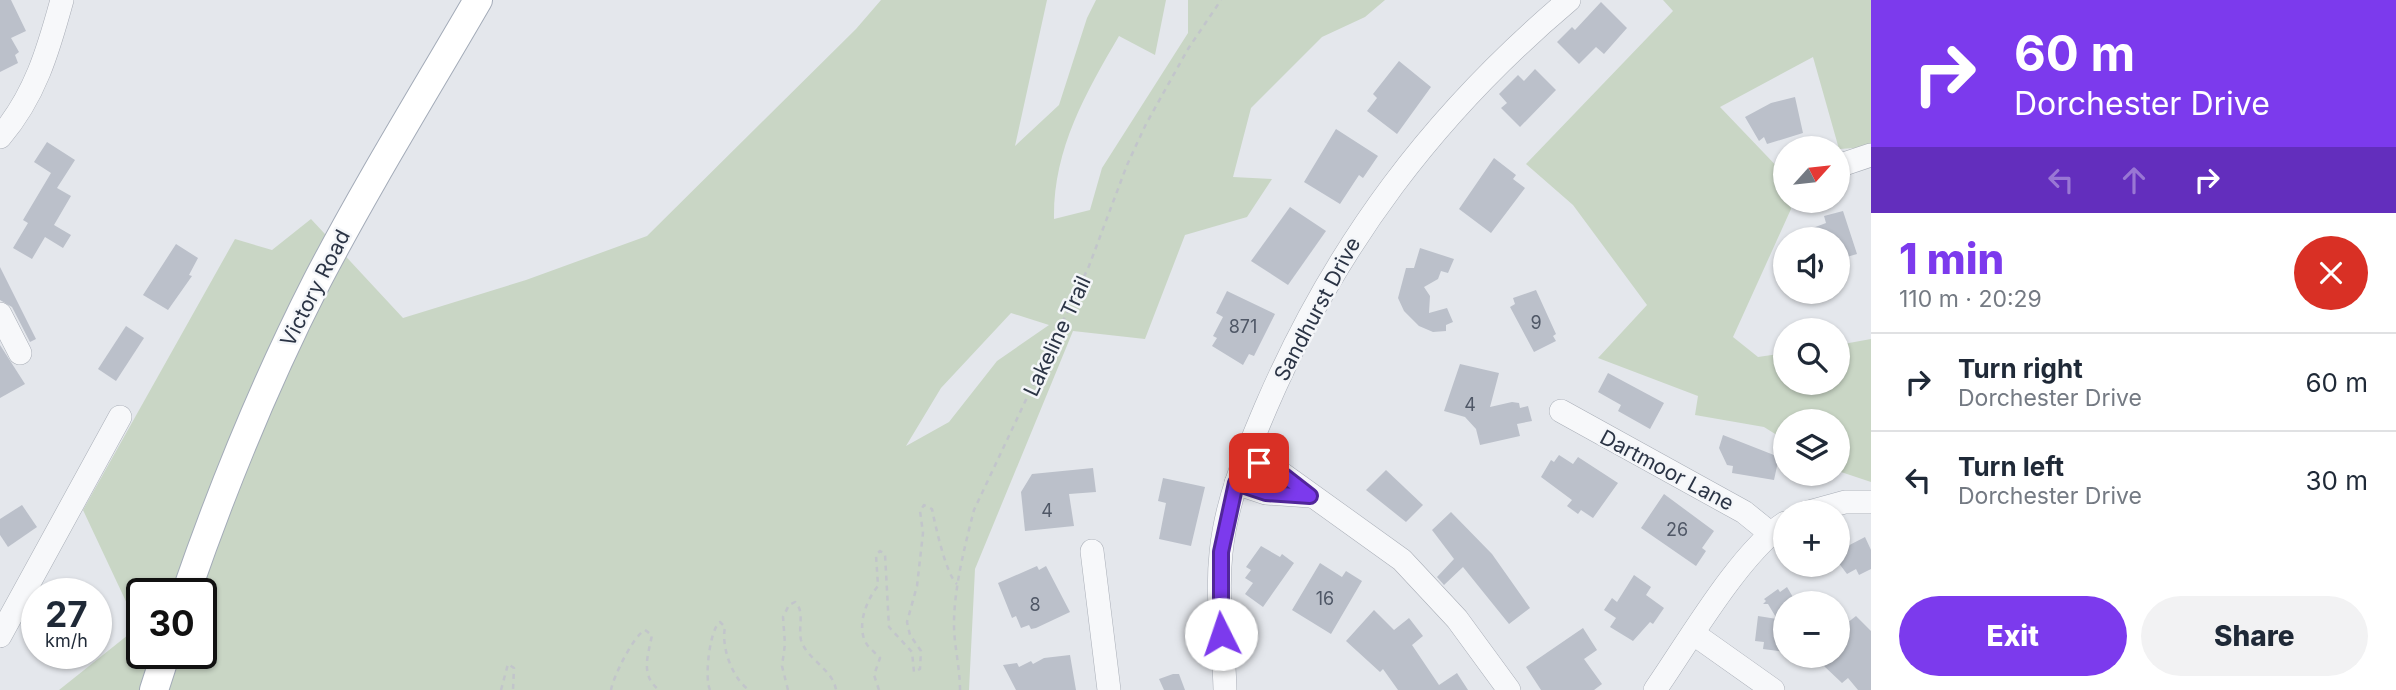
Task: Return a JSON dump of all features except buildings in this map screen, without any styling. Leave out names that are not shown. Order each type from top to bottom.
[{"type":"main road","name":"Victory Road","points":[[192,578],[232,469],[298,319],[336,245],[478,0]]},
{"type":"main road","points":[[153,690],[160,669]]},
{"type":"street","points":[[0,137],[14,121],[37,81],[62,0]]},
{"type":"street","name":"Sandhurst Drive","points":[[1226,690],[1219,608],[1220,563],[1236,483],[1245,457],[1316,301],[1365,222],[1405,167],[1457,106],[1525,38],[1569,0]]},
{"type":"street","points":[[1850,162],[1871,155]]},
{"type":"street","points":[[0,314],[20,353]]},
{"type":"street","name":"Dartmoor Lane","points":[[1561,411],[1773,526]]},
{"type":"street","points":[[0,636],[120,416]]},
{"type":"street","points":[[1245,457],[1274,468],[1310,496],[1384,545],[1420,577],[1457,619],[1509,690]]},
{"type":"street","points":[[1236,483],[1266,493],[1310,496]]},
{"type":"street","points":[[1850,502],[1871,502]]},
{"type":"street","points":[[1655,690],[1749,556],[1773,533]]},
{"type":"street","points":[[1092,551],[1109,690]]},
{"type":"street","points":[[1694,634],[1773,690]]},
{"type":"path","name":"Lakeline Trail","points":[[960,690],[960,663],[954,622],[957,584],[974,510],[1089,266],[1126,164],[1188,49],[1221,0]]},
{"type":"path","points":[[879,690],[874,675],[880,658],[865,641],[862,631],[866,604],[878,586],[876,559],[880,551],[886,554],[889,627],[912,652],[914,672],[920,669],[921,651],[910,635],[907,622],[916,586],[923,533],[920,512],[924,505],[932,509],[933,527],[952,580],[957,584]]},
{"type":"path","points":[[788,690],[782,666],[785,644],[783,617],[789,605],[795,602],[800,608],[803,644],[814,661],[833,680],[836,690]]},
{"type":"path","points":[[710,690],[706,673],[713,629],[720,622],[725,627],[726,652],[740,684],[749,690]]},
{"type":"path","points":[[611,690],[614,677],[626,660],[634,639],[645,629],[652,635],[646,664],[647,675],[659,690]]},
{"type":"path","points":[[501,690],[508,664],[513,668],[513,690]]},
{"type":"green space","points":[[881,0],[1047,0],[1015,146],[1059,105],[1087,18],[1096,0],[1166,0],[1155,55],[1119,36],[1094,79],[1065,146],[1055,194],[1054,219],[1090,210],[1102,168],[1188,33],[1188,0],[1385,0],[1365,17],[1322,37],[1251,108],[1233,177],[1272,179],[1247,217],[1185,235],[1145,339],[1073,331],[975,569],[969,690],[59,690],[85,669],[112,669],[112,648],[126,637],[126,669],[217,669],[217,578],[126,578],[126,601],[83,510],[235,239],[272,250],[311,219],[403,318],[526,280],[647,236],[856,29]],"holes":[[[1011,313],[1049,325],[997,361],[949,422],[906,446],[941,388]]]},
{"type":"green space","points":[[1663,0],[1871,0],[1871,147],[1850,148],[1850,136],[1835,136],[1813,57],[1720,107],[1773,163],[1773,214],[1789,214],[1783,227],[1773,227],[1773,249],[1733,337],[1758,357],[1773,355],[1773,395],[1850,395],[1850,343],[1871,339],[1871,482],[1850,475],[1850,409],[1773,409],[1773,433],[1764,427],[1695,415],[1698,396],[1598,358],[1647,305],[1573,205],[1526,164],[1673,11]]},
{"type":"route","points":[[1221,634],[1221,552],[1236,483],[1266,493],[1310,496],[1274,468],[1259,463]]}]
